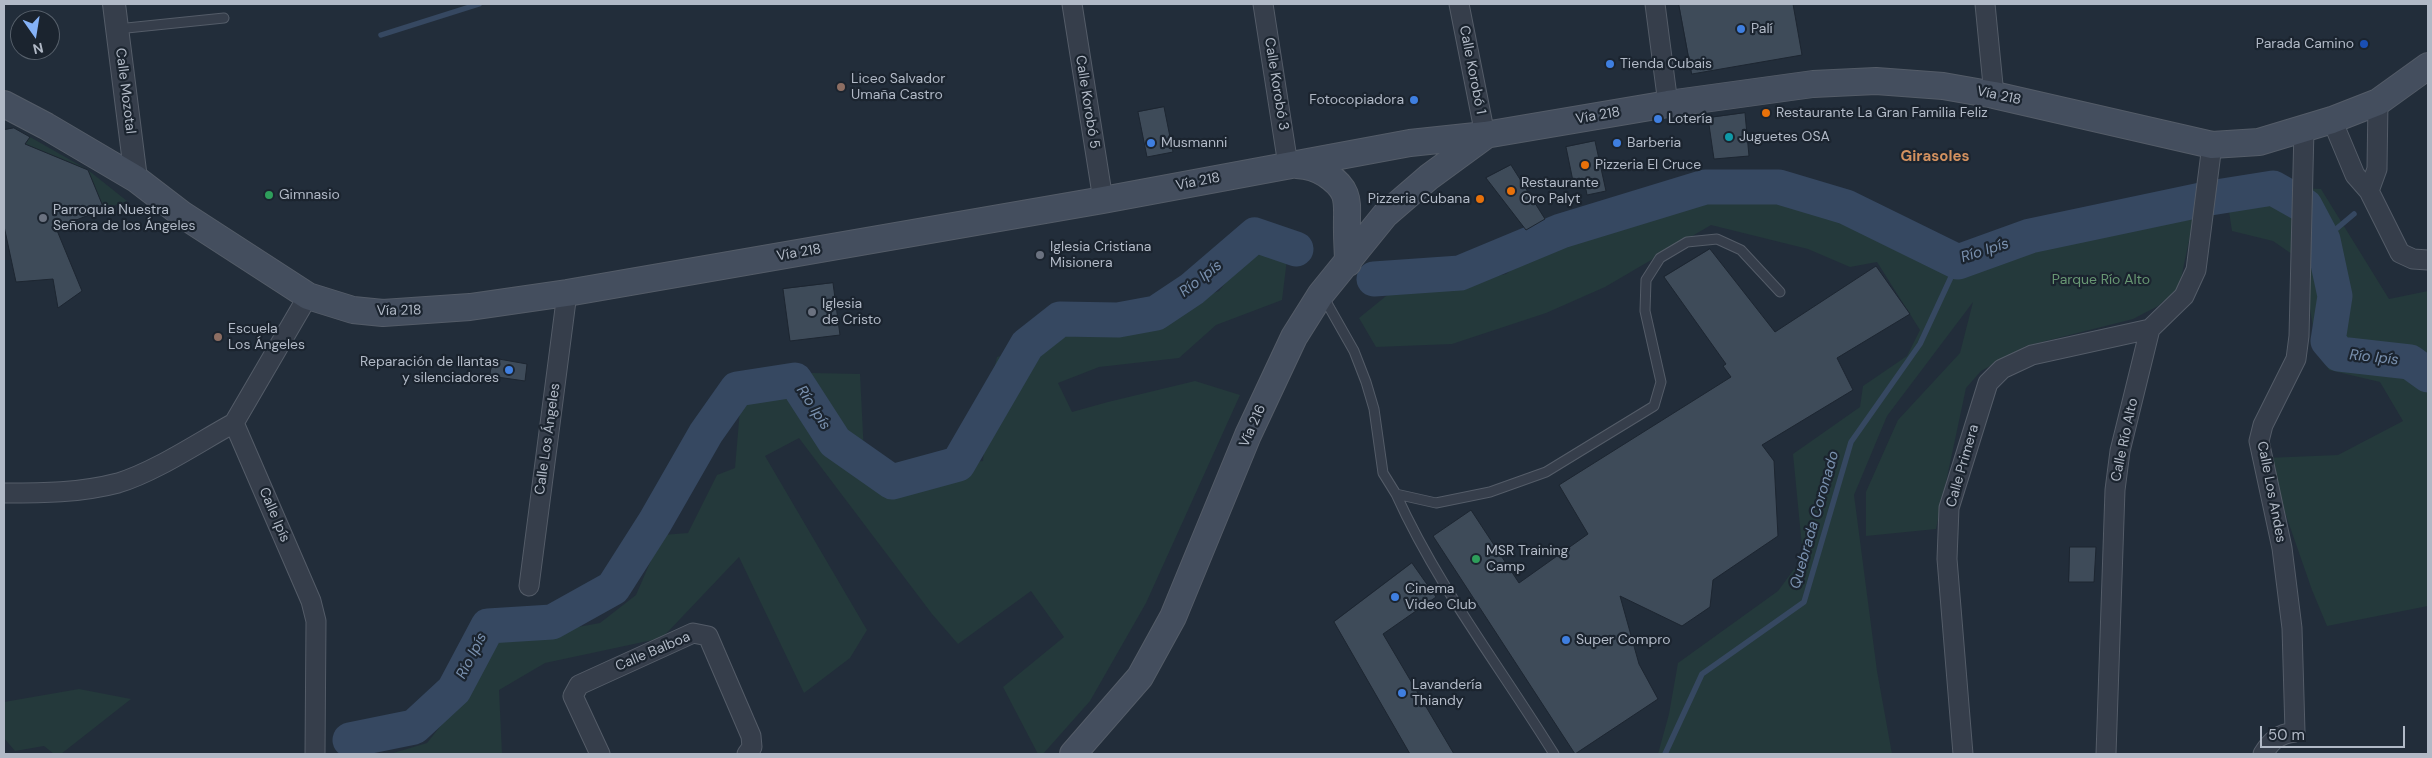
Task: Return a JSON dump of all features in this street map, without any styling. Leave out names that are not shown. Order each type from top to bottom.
[{"type":"main road","name":"Vía 218","points":[[4,104],[46,126],[136,179],[183,215],[308,296],[353,310],[383,313],[470,307],[567,293],[1103,200],[1410,143],[1485,135],[1668,104],[1813,84],[1876,81],[1943,86],[1994,95],[2212,145],[2259,142],[2332,120],[2378,102],[2428,66]]},
{"type":"main road","name":"Vía 216","points":[[1073,754],[1140,677],[1164,634],[1173,617],[1252,426],[1294,337],[1322,294],[1385,215],[1429,177],[1485,135]]},
{"type":"main road","points":[[1288,165],[1317,168],[1335,180],[1346,193],[1349,207],[1347,230],[1348,263]]},
{"type":"street","name":"Calle Mozotal","points":[[114,4],[136,179]]},
{"type":"street","name":"Calle Korobó 5","points":[[1072,4],[1103,200]]},
{"type":"street","name":"Calle Korobó 3","points":[[1263,4],[1288,165]]},
{"type":"street","name":"Calle Korobó 1","points":[[1459,4],[1485,135]]},
{"type":"street","points":[[1655,4],[1668,104]]},
{"type":"street","points":[[1985,4],[1994,95]]},
{"type":"street","points":[[2369,191],[2377,169],[2378,102]]},
{"type":"street","points":[[2332,120],[2355,175],[2369,191],[2400,253],[2412,259],[2428,260]]},
{"type":"street","name":"Calle Los Andes","points":[[2262,754],[2271,741],[2283,733],[2302,733],[2282,548],[2259,441],[2263,425],[2296,359],[2299,336],[2301,181],[2304,129]]},
{"type":"street","points":[[2150,329],[2184,296],[2196,270],[2212,145]]},
{"type":"street","name":"Calle Los Ángeles","points":[[528,586],[567,293]]},
{"type":"street","points":[[4,493],[72,492],[119,482],[158,465],[234,423],[308,296]]},
{"type":"street","name":"Calle Primera","points":[[1963,754],[1947,559],[1950,508],[1988,383],[2002,369],[2032,355],[2150,329]]},
{"type":"street","name":"Calle Río Alto","points":[[2106,754],[2115,490],[2120,451],[2150,329]]},
{"type":"street","name":"Calle Ipís","points":[[234,423],[313,607],[316,621],[315,754]]},
{"type":"street","name":"Calle Balboa","points":[[600,754],[573,696],[580,685],[693,633],[708,636],[751,736],[752,747],[747,754]]},
{"type":"lane","points":[[117,29],[224,18]]},
{"type":"lane","points":[[1396,494],[1436,502],[1490,492],[1546,472],[1654,406],[1661,382],[1645,311],[1646,280],[1660,258],[1687,242],[1717,239],[1741,250],[1780,292]]},
{"type":"lane","points":[[1322,294],[1354,351],[1366,382],[1374,409],[1383,473],[1456,603],[1554,754]]},
{"type":"green space","points":[[30,137],[88,170],[25,144]]},
{"type":"green space","points":[[88,170],[127,201],[104,209]]},
{"type":"green space","points":[[2225,185],[2321,189],[2389,299],[2428,291],[2428,606],[2327,626],[2312,590],[2266,458],[2338,455],[2403,421],[2380,382],[2329,370],[2317,351],[2302,261],[2273,241],[2232,231]]},
{"type":"green space","name":"Parque Río Alto","points":[[1705,187],[1779,187],[1846,207],[1899,240],[1965,251],[2012,232],[2140,210],[2193,191],[2188,213],[2195,212],[2179,288],[2158,306],[2133,319],[2026,346],[1981,371],[1966,388],[1936,529],[1866,536],[1866,492],[1898,420],[1960,353],[1973,302],[1887,416],[1854,495],[1877,671],[1892,754],[1658,754],[1669,714],[1678,663],[1778,591],[1803,557],[1793,454],[1860,407],[1863,386],[1907,356],[1920,330],[1877,262],[1850,267],[1808,249],[1711,225],[1605,287],[1546,313],[1452,344],[1376,347],[1359,318],[1396,288],[1440,287],[1506,274],[1561,231]]},
{"type":"green space","points":[[1254,246],[1287,259],[1282,300],[1216,325],[1179,358],[1099,367],[1058,383],[1072,412],[1195,381],[1240,395],[1146,603],[1090,701],[1043,754],[1038,754],[1003,687],[1064,637],[1031,591],[958,644],[932,614],[799,438],[765,456],[867,630],[850,658],[804,693],[739,557],[662,638],[545,663],[499,690],[502,754],[390,754],[427,743],[462,699],[455,654],[496,642],[600,623],[636,595],[662,535],[688,533],[717,475],[735,468],[740,409],[780,379],[812,373],[860,374],[864,454],[911,470],[983,461],[988,395],[997,357],[1118,320],[1156,313],[1219,291]]},
{"type":"green space","points":[[79,689],[131,699],[61,754],[54,754],[44,746],[15,751],[4,738],[4,702]]},
{"type":"building","name":"Palí","points":[[1679,4],[1793,4],[1802,55],[1692,74]]},
{"type":"building","points":[[1164,107],[1173,152],[1147,157],[1138,112]]},
{"type":"building","name":"Juguetes OSA","points":[[1745,113],[1749,156],[1714,159],[1708,118]]},
{"type":"building","name":"Parroquia Nuestra Señora de los Ángeles","points":[[14,128],[30,137],[25,144],[88,170],[104,209],[56,228],[82,291],[58,308],[53,279],[16,282],[4,226],[4,130]]},
{"type":"building","name":"Pizzeria El Cruce","points":[[1595,141],[1606,191],[1587,195],[1585,184],[1574,186],[1566,147]]},
{"type":"building","name":"Restaurante Oro Palyt","points":[[1511,165],[1545,219],[1526,230],[1486,178]]},
{"type":"building","points":[[1710,249],[1775,332],[1876,266],[1910,314],[1837,358],[1853,390],[1762,445],[1774,461],[1778,536],[1713,580],[1710,607],[1682,626],[1620,596],[1639,664],[1658,699],[1575,754],[1433,536],[1471,510],[1519,583],[1588,534],[1559,485],[1731,377],[1723,366],[1726,364],[1664,277]]},
{"type":"building","name":"Iglesia de Cristo","points":[[833,283],[840,335],[790,341],[783,289]]},
{"type":"building","name":"Reparación de llantas y silenciadores","points":[[493,358],[527,364],[525,381],[490,376]]},
{"type":"building","points":[[2070,547],[2096,547],[2094,582],[2069,582]]},
{"type":"building","points":[[1412,563],[1436,597],[1383,634],[1454,754],[1410,754],[1334,622]]},
{"type":"waterway","points":[[381,35],[479,4]]},
{"type":"waterway","name":"Quebrada Coronado","points":[[1374,279],[1460,273],[1561,231],[1705,187],[1779,187],[1846,207],[1958,262],[2030,236],[2210,198],[2273,188],[2305,206],[2323,240],[2335,296],[2328,341],[2339,354],[2410,362],[2428,375]]},
{"type":"waterway","points":[[2323,240],[2354,214]]},
{"type":"waterway","name":"Río Ipís","points":[[350,740],[414,727],[454,690],[488,626],[552,622],[613,588],[655,522],[706,433],[737,389],[795,380],[835,442],[892,482],[958,464],[1027,345],[1060,319],[1118,320],[1156,313],[1192,289],[1255,235],[1296,249]]},
{"type":"waterway","name":"Quebrada Coronado","points":[[1665,754],[1702,674],[1804,602],[1851,442],[1920,344],[1958,262]]},
{"type":"place","name":"Palí","points":[[1741,29]]},
{"type":"place","name":"Parada Camino","points":[[2364,44]]},
{"type":"place","name":"Tienda Cubais","points":[[1610,64]]},
{"type":"place","name":"Liceo Salvador Umaña Castro","points":[[841,87]]},
{"type":"place","name":"Fotocopiadora","points":[[1414,100]]},
{"type":"place","name":"Restaurante La Gran Familia Feliz","points":[[1766,113]]},
{"type":"place","name":"Lotería","points":[[1658,119]]},
{"type":"place","name":"Juguetes OSA","points":[[1729,137]]},
{"type":"place","name":"Musmanni","points":[[1151,143]]},
{"type":"place","name":"Barberia","points":[[1617,143]]},
{"type":"place","name":"Pizzeria El Cruce","points":[[1585,165]]},
{"type":"place","name":"Restaurante Oro Palyt","points":[[1511,191]]},
{"type":"place","name":"Gimnasio","points":[[269,195]]},
{"type":"place","name":"Pizzeria Cubana","points":[[1480,199]]},
{"type":"place","name":"Parroquia Nuestra Señora de los Ángeles","points":[[43,218]]},
{"type":"place","name":"Iglesia Cristiana Misionera","points":[[1040,255]]},
{"type":"place","name":"Iglesia de Cristo","points":[[812,312]]},
{"type":"place","name":"Escuela Los Ángeles","points":[[218,337]]},
{"type":"place","name":"Reparación de llantas y silenciadores","points":[[509,370]]},
{"type":"place","name":"MSR Training Camp","points":[[1476,559]]},
{"type":"place","name":"Cinema Video Club","points":[[1395,597]]},
{"type":"place","name":"Super Compro","points":[[1566,640]]},
{"type":"place","name":"Lavandería Thiandy","points":[[1402,693]]},
{"type":"district","name":"Girasoles","points":[[1935,157]]}]
